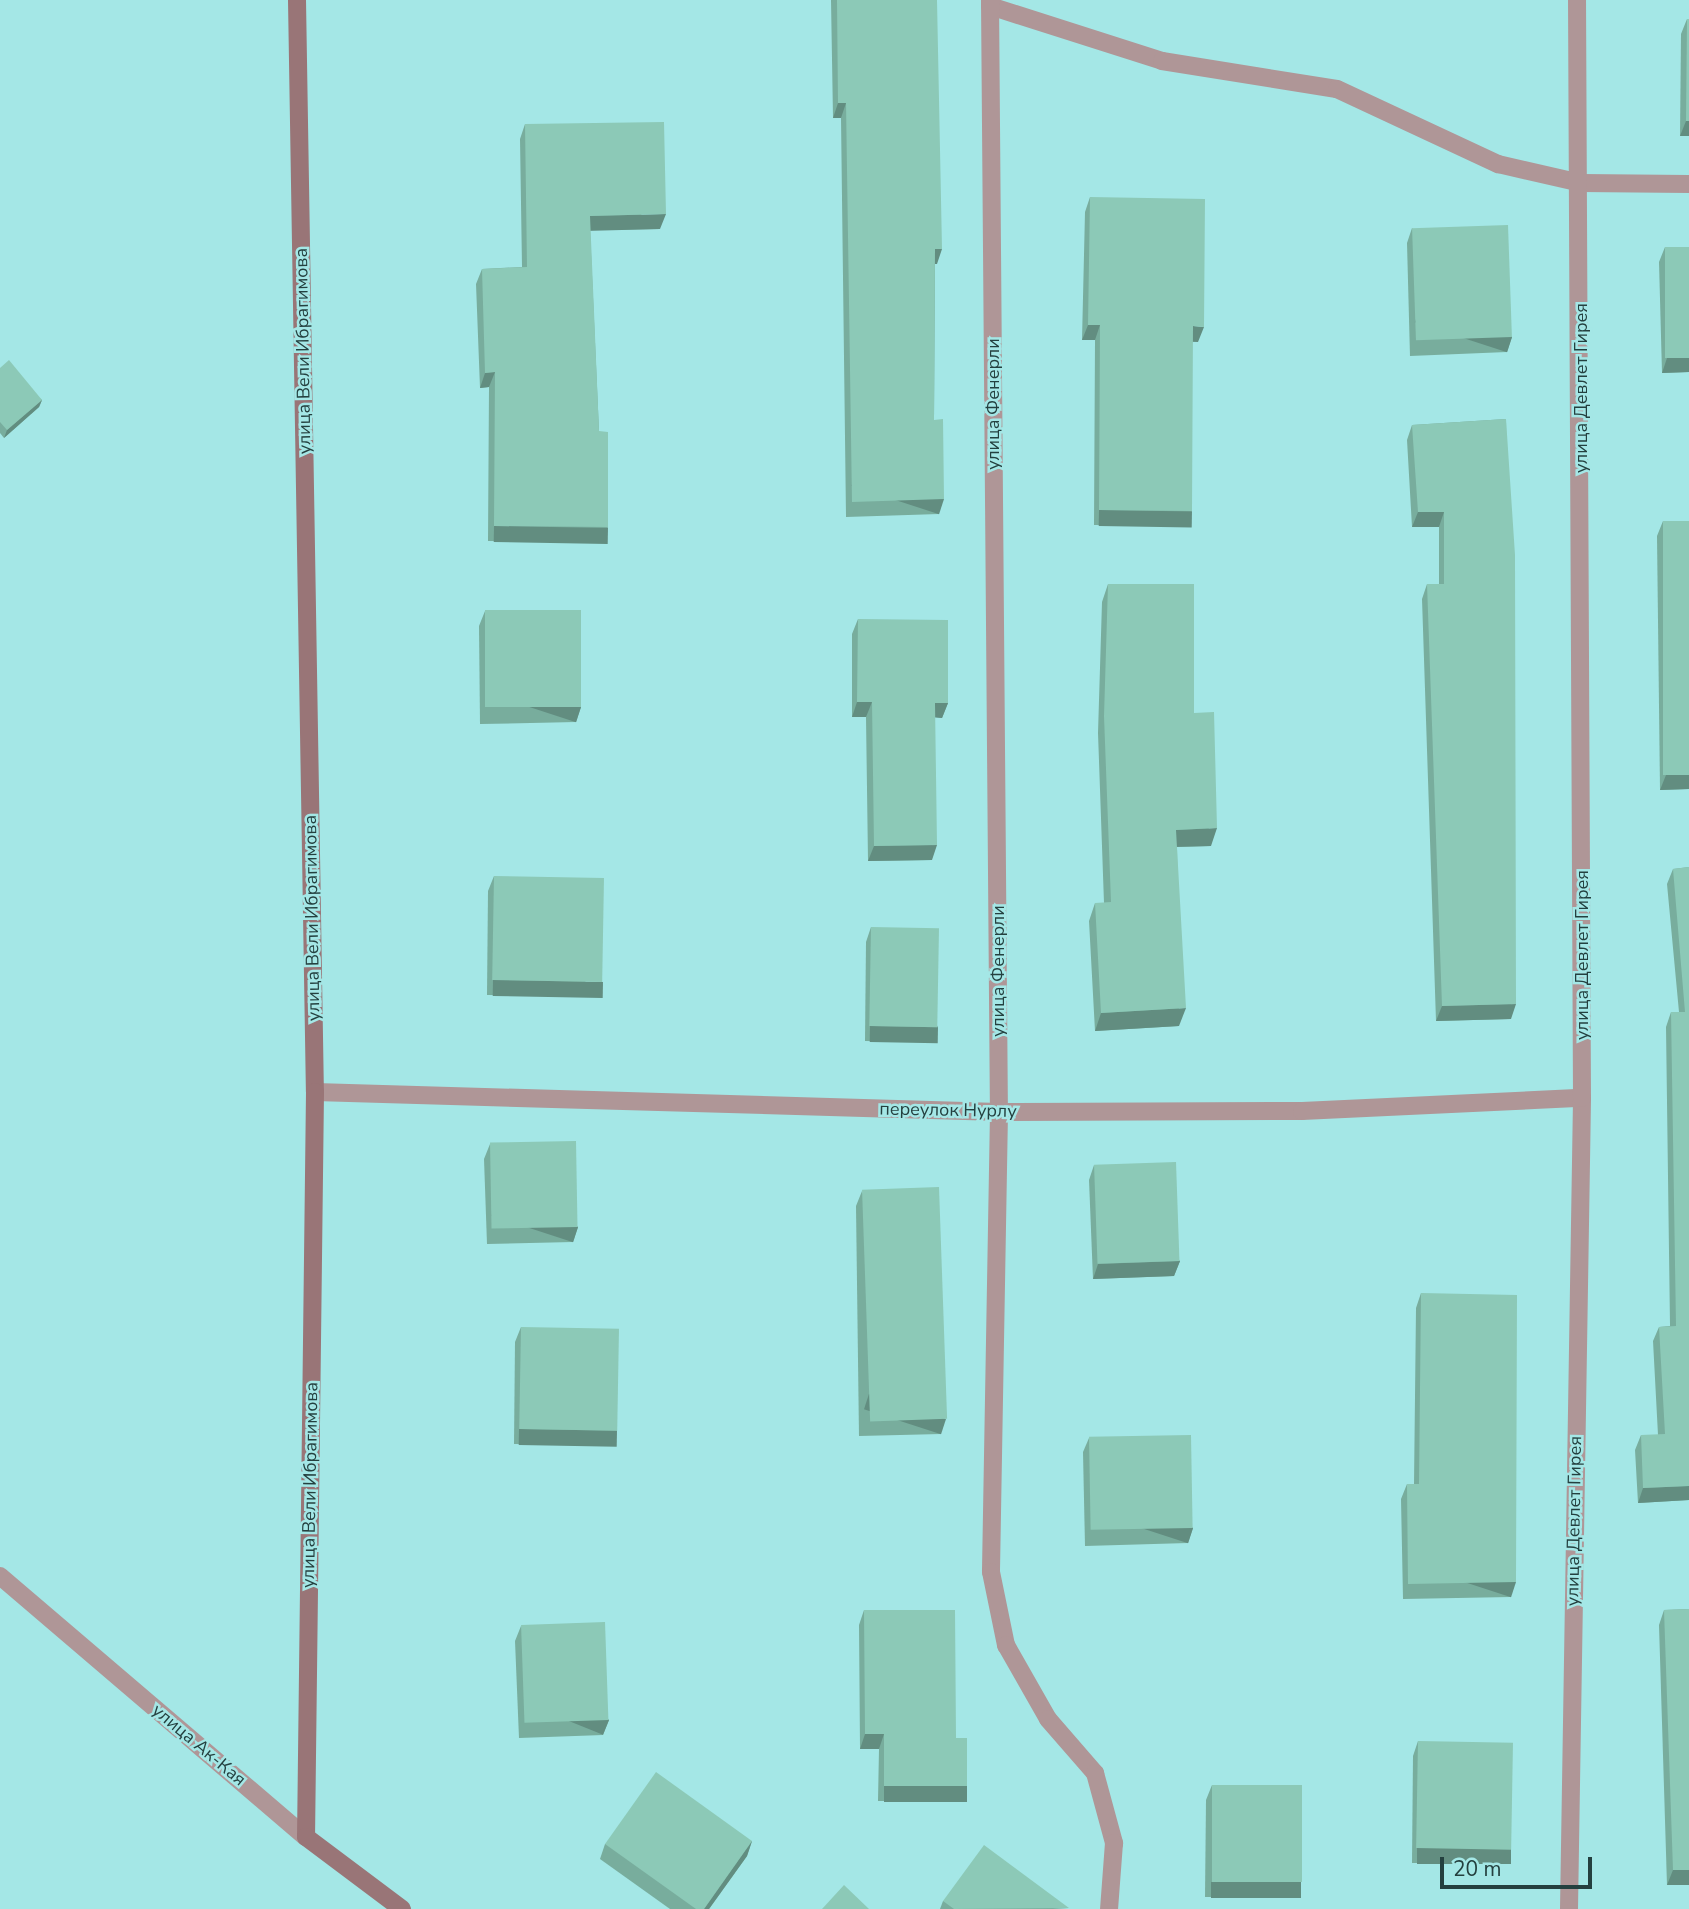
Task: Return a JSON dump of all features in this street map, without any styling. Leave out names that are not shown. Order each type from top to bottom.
[{"type":"street","name":"улица Вели Ибрагимова","points":[[297,0],[315,1092],[306,1837]]},
{"type":"street","name":"улица Девлет Гирея","points":[[1569,1909],[1582,1098],[1581,183],[1577,0]]},
{"type":"street","points":[[990,3],[1161,61],[1337,89],[1498,164],[1581,183],[1689,184]]},
{"type":"street","name":"улица Фенерли","points":[[990,3],[999,1112],[991,1572],[1006,1645],[1048,1719],[1095,1773],[1114,1843],[1109,1909]]},
{"type":"street","name":"переулок Нурлу","points":[[315,1092],[999,1112],[1302,1111],[1582,1098]]},
{"type":"street","name":"улица Ак-Кая","points":[[0,1576],[306,1837],[402,1909]]},
{"type":"building","points":[[837,0],[937,0],[942,249],[935,249],[934,420],[943,419],[944,499],[852,502],[846,103],[838,103]]},
{"type":"building","points":[[1689,19],[1689,121],[1686,121]]},
{"type":"building","points":[[664,122],[666,214],[590,216],[599,431],[608,432],[608,527],[494,526],[495,372],[485,373],[482,269],[527,267],[525,124]]},
{"type":"building","points":[[1090,197],[1205,199],[1204,327],[1193,326],[1192,511],[1099,510],[1100,325],[1088,325]]},
{"type":"building","points":[[1508,225],[1512,337],[1416,340],[1412,228]]},
{"type":"building","points":[[1665,247],[1689,247],[1689,358],[1665,358]]},
{"type":"building","points":[[9,360],[42,400],[7,430],[0,422],[0,368]]},
{"type":"building","points":[[1506,419],[1515,555],[1516,1004],[1442,1006],[1427,584],[1444,584],[1444,512],[1418,512],[1412,425]]},
{"type":"building","points":[[1663,521],[1689,521],[1689,775],[1663,775]]},
{"type":"building","points":[[1108,584],[1194,584],[1194,713],[1214,712],[1217,828],[1176,830],[1186,1008],[1101,1013],[1095,903],[1111,902],[1104,716]]},
{"type":"building","points":[[485,610],[581,610],[581,707],[485,707]]},
{"type":"building","points":[[858,619],[948,620],[948,703],[935,703],[937,845],[874,846],[872,702],[857,702]]},
{"type":"building","points":[[1689,867],[1689,1486],[1643,1488],[1641,1435],[1665,1434],[1659,1327],[1676,1326],[1671,1012],[1685,1012],[1673,869]]},
{"type":"building","points":[[494,876],[604,878],[602,982],[492,980]]},
{"type":"building","points":[[871,927],[939,928],[937,1027],[869,1026]]},
{"type":"building","points":[[576,1141],[578,1227],[492,1228],[490,1143]]},
{"type":"building","points":[[1176,1162],[1179,1261],[1098,1264],[1094,1165]]},
{"type":"building","points":[[939,1187],[947,1419],[870,1422],[862,1190]]},
{"type":"building","points":[[1421,1293],[1517,1295],[1516,1582],[1408,1584],[1407,1484],[1419,1484]]},
{"type":"building","points":[[521,1327],[619,1329],[617,1431],[519,1429]]},
{"type":"building","points":[[1191,1435],[1193,1528],[1091,1530],[1089,1437]]},
{"type":"building","points":[[1689,1609],[1689,1870],[1673,1870],[1664,1610]]},
{"type":"building","points":[[864,1610],[955,1610],[956,1738],[967,1738],[967,1786],[884,1786],[884,1734],[865,1734]]},
{"type":"building","points":[[605,1622],[608,1720],[524,1723],[521,1625]]},
{"type":"building","points":[[1418,1741],[1513,1743],[1511,1850],[1416,1848]]},
{"type":"building","points":[[656,1772],[752,1841],[704,1909],[696,1909],[605,1844]]},
{"type":"building","points":[[1212,1785],[1302,1785],[1302,1882],[1212,1882]]},
{"type":"building","points":[[984,1845],[1069,1908],[954,1909],[943,1901]]},
{"type":"building","points":[[844,1885],[869,1909],[822,1909]]}]
